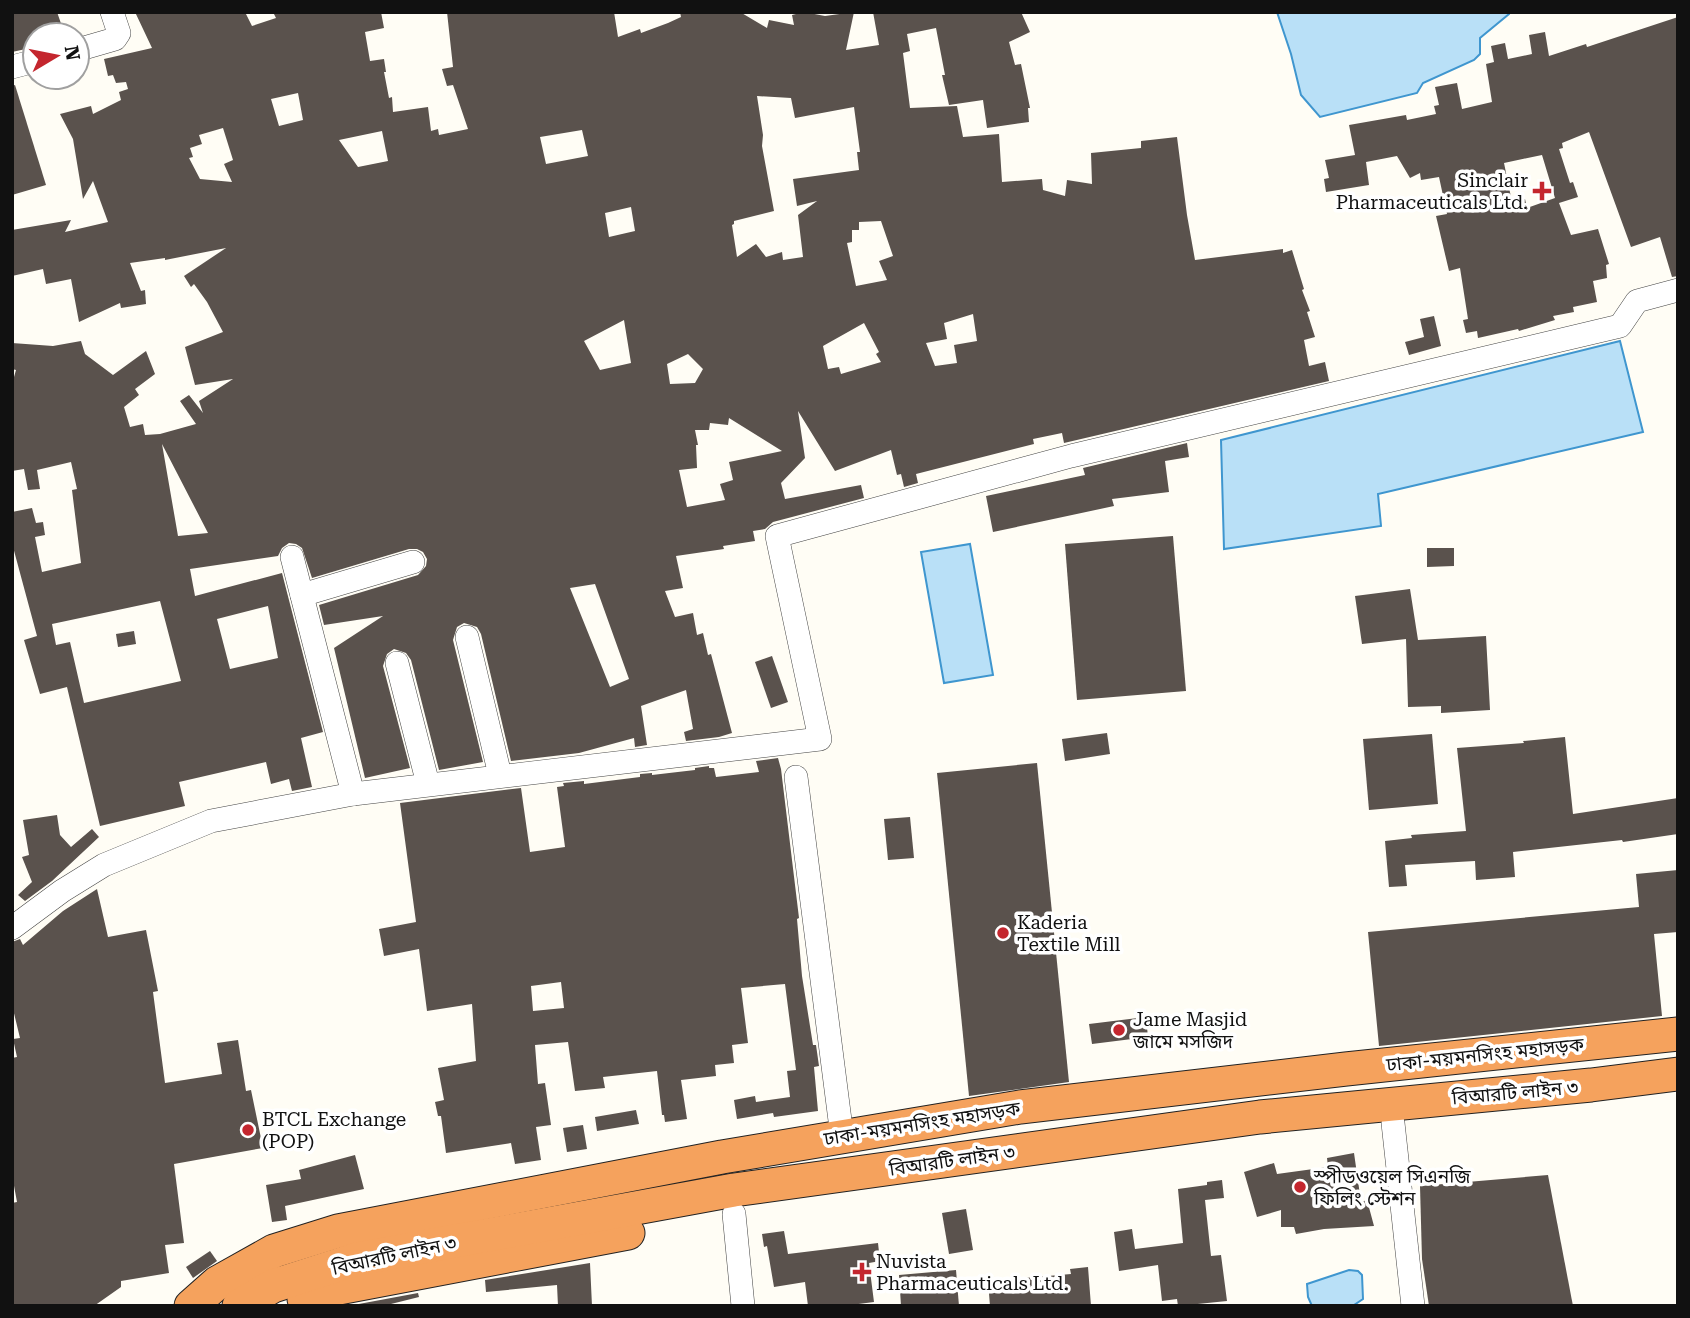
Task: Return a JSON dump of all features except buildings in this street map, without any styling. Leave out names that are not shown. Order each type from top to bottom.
[{"type":"highway","name":"ঢাকা-ময়মনসিংহ মহাসড়ক","points":[[191,1306],[218,1283],[274,1251],[338,1231],[842,1136],[1020,1107],[1678,1034]]},
{"type":"highway","name":"বিআরটি লাইন ৩","points":[[239,1306],[273,1286],[356,1259],[734,1190],[1260,1117],[1678,1074]]},
{"type":"highway","points":[[285,1306],[328,1290],[852,1190],[974,1170],[1678,1092]]},
{"type":"street","points":[[91,46],[115,39],[119,33],[112,12]]},
{"type":"street","points":[[12,928],[62,891],[104,865],[211,821],[353,794],[820,738],[777,536],[1071,456],[1620,326],[1637,301],[1678,290]]},
{"type":"street","points":[[292,557],[353,794]]},
{"type":"street","points":[[302,595],[413,562]]},
{"type":"street","points":[[467,637],[500,775]]},
{"type":"street","points":[[397,663],[428,784]]},
{"type":"street","points":[[796,776],[842,1136]]},
{"type":"street","points":[[1393,1123],[1413,1306]]},
{"type":"street","points":[[734,1214],[743,1306]]},
{"type":"water","points":[[1277,12],[1509,14],[1480,38],[1480,54],[1474,60],[1423,83],[1417,93],[1320,117],[1301,95]]},
{"type":"water","points":[[1620,341],[1643,432],[1378,494],[1381,526],[1224,549],[1221,440]]},
{"type":"water","points":[[970,544],[993,675],[944,683],[921,552]]},
{"type":"water","points":[[1349,1270],[1358,1271],[1362,1275],[1363,1299],[1354,1305],[1312,1306],[1307,1284]]},
{"type":"place","name":"Sinclair Pharmaceuticals Ltd.","points":[[1542,191]]},
{"type":"place","name":"Kaderia Textile Mill","points":[[1003,933]]},
{"type":"place","name":"Jame Masjid জামে মসজিদ","points":[[1119,1030]]},
{"type":"place","name":"BTCL Exchange (POP)","points":[[248,1130]]},
{"type":"place","name":"স্পীডওয়েল সিএনজি ফিলিং স্টেশন","points":[[1300,1187]]},
{"type":"place","name":"Nuvista Pharmaceuticals Ltd.","points":[[862,1272]]}]
